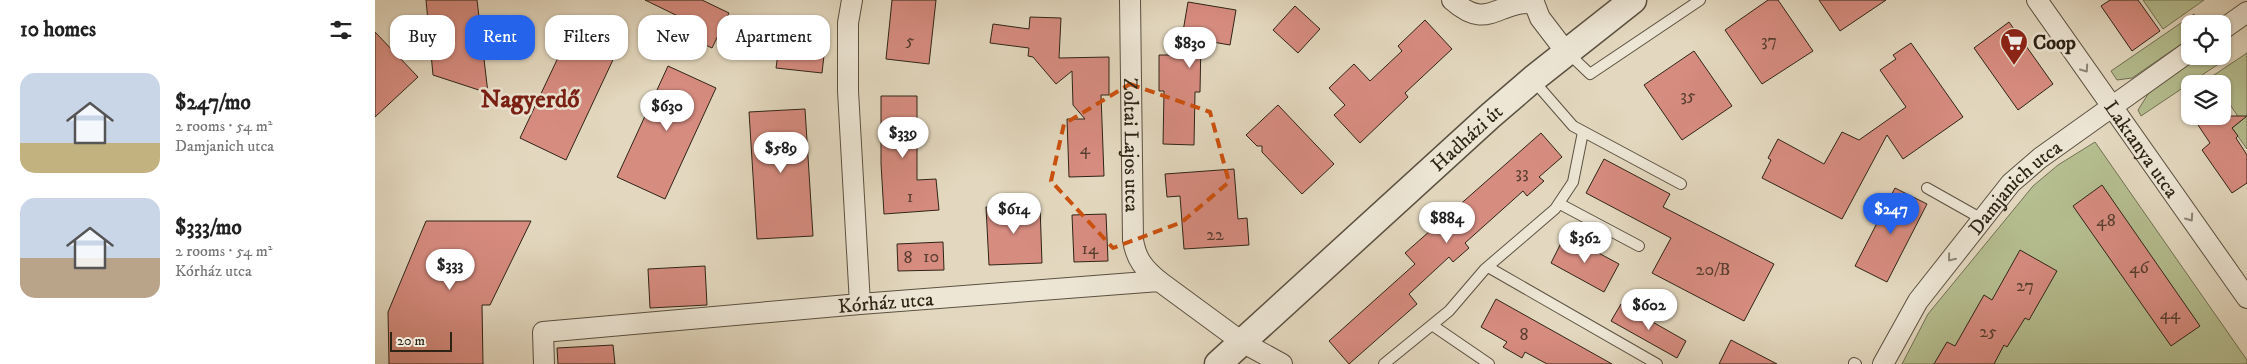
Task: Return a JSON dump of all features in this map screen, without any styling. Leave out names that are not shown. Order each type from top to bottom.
[{"type":"street","points":[[852,0],[848,23],[848,91],[860,304]]},
{"type":"street","name":"Zoltai Lajos utca","points":[[1130,0],[1133,240],[1139,262],[1159,281]]},
{"type":"street","points":[[1452,0],[1466,11],[1479,15],[1489,15],[1519,3],[1533,2],[1540,18],[1566,52]]},
{"type":"street","name":"Hadházi út","points":[[1218,364],[1533,79],[1633,0]]},
{"type":"street","name":"Laktanya utca","points":[[2037,0],[2247,298]]},
{"type":"street","points":[[2231,23],[2247,12]]},
{"type":"street","name":"Damjanich utca","points":[[1883,364],[1917,301],[2011,183],[2029,166],[2181,57]]},
{"type":"street","points":[[1159,281],[1243,342],[1283,364]]},
{"type":"street","name":"Kórház utca","points":[[544,364],[543,332],[860,304],[1159,281]]},
{"type":"lane","points":[[1566,52],[1590,74],[1700,0]]},
{"type":"lane","points":[[1533,79],[1566,119],[1583,132],[1681,184]]},
{"type":"lane","points":[[1384,364],[1433,325],[1459,301],[1487,267],[1547,218],[1560,204],[1573,182],[1583,132]]},
{"type":"lane","points":[[1927,188],[1982,219]]},
{"type":"lane","points":[[1560,204],[1639,246]]},
{"type":"lane","points":[[1487,267],[1657,364]]},
{"type":"lane","points":[[1433,325],[1489,364]]},
{"type":"highlighted area","points":[[1130,84],[1210,112],[1229,182],[1182,222],[1113,248],[1051,181],[1064,124]]},
{"type":"green space","points":[[2143,0],[2204,0],[2181,15],[2163,29]]},
{"type":"green space","points":[[2181,23],[2181,44],[2132,78],[2117,80],[2111,71]]},
{"type":"green space","points":[[2247,53],[2247,149],[2232,128],[2241,121],[2231,106],[2231,75],[2214,75]]},
{"type":"green space","points":[[2188,65],[2217,65],[2202,75],[2181,75],[2181,89],[2141,116],[2138,110],[2150,91]]},
{"type":"green space","points":[[2095,142],[2247,360],[2247,364],[1902,364],[1928,314],[2033,186],[2058,165]]},
{"type":"building","points":[[426,0],[477,0],[479,15],[465,15],[465,60],[484,60],[488,93],[433,75],[432,60],[455,60],[455,15],[427,15]]},
{"type":"building","points":[[645,0],[702,0],[729,13],[728,15],[717,15],[717,38],[712,48],[707,46],[707,15],[676,15]]},
{"type":"building","points":[[892,0],[936,0],[929,64],[886,59]]},
{"type":"building","points":[[1768,0],[1778,0],[1813,51],[1762,84],[1725,30]]},
{"type":"building","points":[[1819,0],[1886,0],[1840,31]]},
{"type":"building","points":[[2110,0],[2138,0],[2160,31],[2132,51],[2101,6]]},
{"type":"building","points":[[1188,2],[1236,10],[1230,45],[1201,40],[1200,92],[1195,92],[1194,145],[1163,144],[1164,91],[1159,91],[1159,55],[1179,55]]},
{"type":"building","points":[[1295,6],[1320,29],[1298,53],[1273,30]]},
{"type":"building","points":[[1030,17],[1061,18],[1059,58],[1109,57],[1109,95],[1101,95],[1104,176],[1069,177],[1067,119],[1085,119],[1073,105],[1072,71],[1056,84],[1033,57],[1028,56],[1029,48],[990,43],[993,24],[1029,29]]},
{"type":"building","points":[[1425,20],[1452,49],[1405,93],[1408,97],[1360,143],[1334,115],[1345,105],[1329,88],[1354,64],[1370,81],[1402,51],[1398,46]]},
{"type":"building","name":"Coop","points":[[2009,22],[2053,84],[2018,110],[1974,48]]},
{"type":"building","points":[[375,32],[390,48],[390,60],[402,60],[418,77],[375,117]]},
{"type":"building","points":[[1911,43],[1963,117],[1903,159],[1887,135],[1842,219],[1762,178],[1771,160],[1768,158],[1778,139],[1824,164],[1842,132],[1859,140],[1906,107],[1880,70],[1896,59],[1893,55]]},
{"type":"building","points":[[1694,51],[1732,106],[1682,140],[1644,85]]},
{"type":"building","points":[[557,60],[613,60],[566,160],[520,138]]},
{"type":"building","points":[[777,60],[823,60],[822,73],[776,68]]},
{"type":"building","points":[[668,66],[716,88],[665,199],[617,177]]},
{"type":"building","points":[[881,96],[917,96],[917,180],[936,179],[939,210],[884,214],[881,164]]},
{"type":"building","points":[[1278,105],[1334,164],[1302,194],[1262,152],[1262,146],[1257,146],[1246,135]]},
{"type":"building","points":[[805,109],[813,236],[757,239],[749,112]]},
{"type":"building","points":[[2231,116],[2247,116],[2232,128],[2247,155],[2247,183],[2232,193],[2202,150],[2210,143],[2198,125],[2231,125]]},
{"type":"building","points":[[1541,133],[1562,157],[1539,177],[1544,181],[1527,196],[1523,191],[1465,243],[1469,248],[1453,262],[1449,257],[1409,294],[1417,304],[1349,364],[1329,341],[1415,264],[1405,253]]},
{"type":"building","points":[[1604,159],[1670,194],[1663,207],[1774,264],[1744,321],[1652,273],[1671,238],[1586,193]]},
{"type":"building","points":[[1234,169],[1238,219],[1247,218],[1249,245],[1184,249],[1180,196],[1167,197],[1165,174]]},
{"type":"building","points":[[2102,185],[2200,326],[2171,346],[2073,206]]},
{"type":"building","points":[[1895,188],[1927,204],[1887,282],[1855,266]]},
{"type":"building","points":[[1040,205],[1042,263],[989,265],[986,207]]},
{"type":"building","points":[[1106,214],[1108,261],[1074,262],[1072,215]]},
{"type":"building","points":[[426,221],[531,221],[490,305],[482,305],[483,364],[389,364],[388,312]]},
{"type":"building","points":[[1565,235],[1619,264],[1604,292],[1551,263]]},
{"type":"building","points":[[943,242],[944,270],[898,271],[897,244]]},
{"type":"building","points":[[2020,250],[2057,271],[2029,320],[2025,318],[2007,347],[2004,345],[1994,364],[1934,364],[1947,342],[1955,346],[1984,295],[1992,300]]},
{"type":"building","points":[[705,266],[707,305],[650,308],[648,269]]},
{"type":"building","points":[[1496,299],[1612,364],[1547,364],[1525,352],[1522,358],[1503,347],[1507,342],[1481,327]]},
{"type":"building","points":[[1621,304],[1686,341],[1677,358],[1611,321]]},
{"type":"building","points":[[1731,340],[1777,364],[1719,364]]},
{"type":"building","points":[[613,345],[615,364],[558,364],[557,348]]},
{"type":"place","name":"Coop","points":[[2014,66]]},
{"type":"district","name":"Nagyerdő","points":[[530,98]]}]
